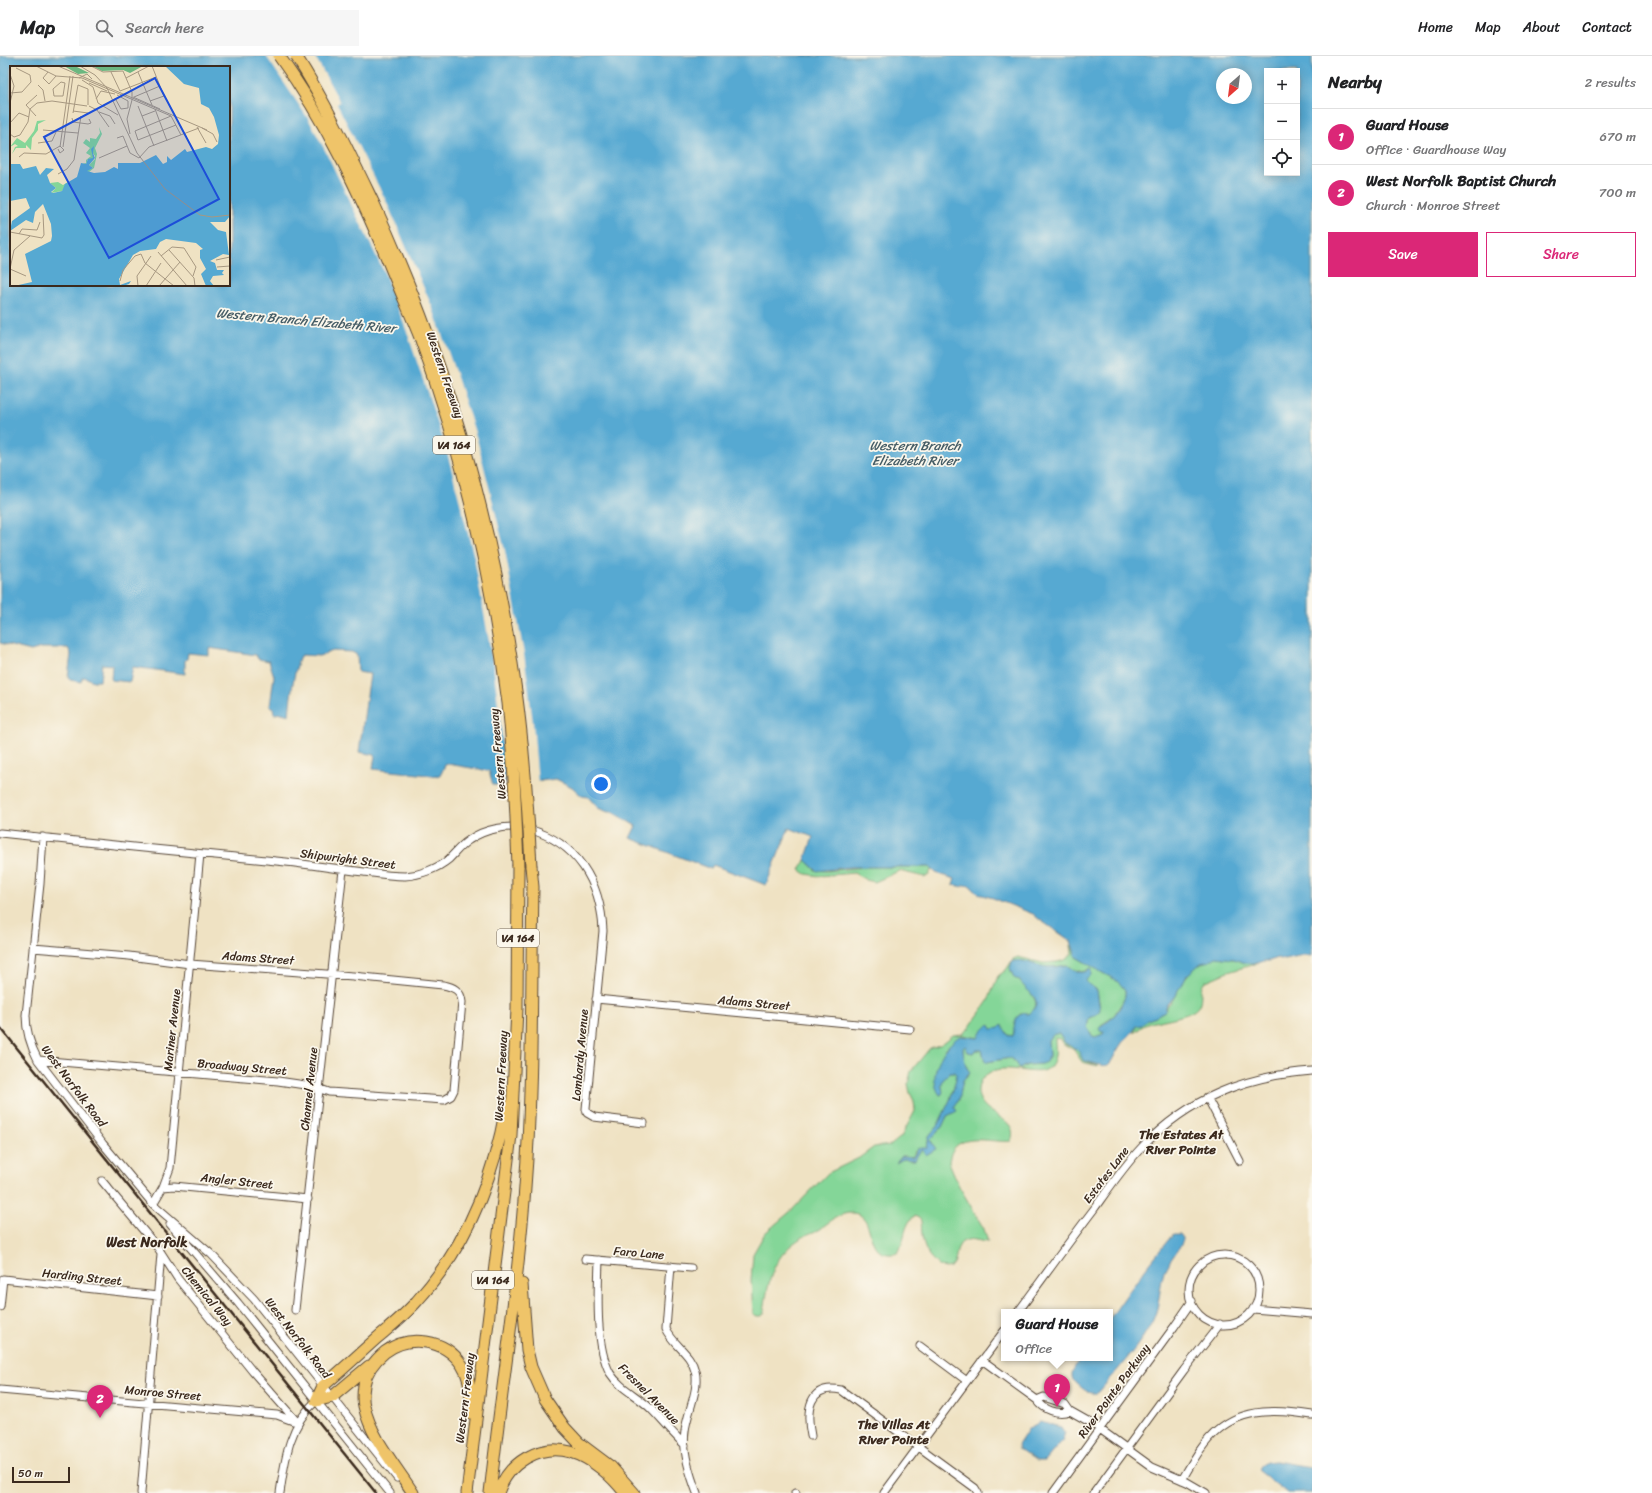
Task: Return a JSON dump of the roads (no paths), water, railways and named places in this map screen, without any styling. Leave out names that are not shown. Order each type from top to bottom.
[{"type":"highway","name":"Western Freeway","points":[[279,56],[310,102],[345,167],[378,237],[421,340],[446,415],[469,500],[488,582],[499,641],[508,704],[515,777],[518,866],[517,1009],[511,1135],[466,1493]]},
{"type":"highway","name":"Western Freeway","points":[[296,56],[344,144],[390,240],[409,284],[436,355],[464,446],[487,535],[503,613],[516,692],[526,784],[533,895],[528,1135],[520,1258],[490,1493]]},
{"type":"highway","points":[[316,1401],[323,1386],[408,1311],[439,1274],[458,1245],[474,1216],[488,1183],[501,1137],[514,1066]]},
{"type":"highway","points":[[520,1258],[527,1350],[533,1373],[545,1399],[565,1428],[579,1443],[611,1467],[634,1493]]},
{"type":"highway","points":[[316,1401],[332,1397],[390,1348],[397,1344],[416,1341],[434,1343],[442,1347],[456,1358],[462,1366],[469,1383],[471,1406],[464,1464],[466,1493]]},
{"type":"highway","points":[[374,1362],[365,1381],[362,1398],[364,1406],[376,1438],[414,1493]]},
{"type":"highway","points":[[498,1493],[504,1478],[518,1463],[535,1453],[554,1450],[572,1452],[589,1460],[613,1480],[625,1493]]},
{"type":"street","name":"Shipwright Street","points":[[0,833],[394,876],[417,874],[437,867],[448,860],[468,840],[485,832],[508,827],[526,828],[544,835],[564,847],[579,861],[590,877],[599,899],[603,931],[596,999]]},
{"type":"street","name":"West Norfolk Road","points":[[44,837],[26,1015],[29,1041],[38,1060],[103,1144],[238,1303],[390,1493]]},
{"type":"street","name":"Mariner Avenue","points":[[155,1206],[170,1168],[200,854]]},
{"type":"street","name":"Channel Avenue","points":[[295,1310],[343,870]]},
{"type":"street","name":"Adams Street","points":[[33,948],[129,956],[190,964],[331,974],[450,986],[456,989],[462,997],[455,1083]]},
{"type":"street","name":"Adams Street","points":[[596,999],[910,1029]]},
{"type":"street","name":"Lombardy Avenue","points":[[596,999],[586,1109],[587,1113],[594,1117],[644,1123]]},
{"type":"street","name":"Broadway Street","points":[[38,1060],[278,1081],[312,1086],[329,1092],[444,1100],[451,1096],[455,1083]]},
{"type":"street","name":"Estates Lane","points":[[1020,1309],[1128,1162],[1141,1147],[1185,1110],[1233,1086],[1259,1078],[1312,1071]]},
{"type":"street","points":[[1207,1098],[1240,1161]]},
{"type":"street","name":"Chemical Way","points":[[102,1181],[253,1372],[298,1423]]},
{"type":"street","name":"Angler Street","points":[[163,1187],[174,1186],[308,1199]]},
{"type":"street","name":"West Norfolk Road","points":[[155,1206],[211,1254],[254,1299],[409,1493]]},
{"type":"street","points":[[141,1493],[161,1254]]},
{"type":"street","points":[[1224,1255],[1240,1259],[1253,1270],[1259,1285],[1259,1293],[1253,1309],[1239,1321],[1226,1324],[1220,1324],[1206,1319],[1200,1314],[1192,1301],[1190,1285],[1196,1269],[1208,1258],[1224,1255]]},
{"type":"street","name":"Faro Lane","points":[[585,1259],[691,1268]]},
{"type":"street","name":"Fresnel Avenue","points":[[599,1260],[598,1304],[602,1349],[605,1362],[618,1382],[651,1409],[685,1446]]},
{"type":"street","points":[[671,1266],[666,1329],[669,1335],[688,1356],[695,1371],[696,1378],[685,1429],[685,1446],[690,1471],[697,1493]]},
{"type":"street","name":"Harding Street","points":[[0,1308],[2,1279],[158,1296]]},
{"type":"street","name":"River Pointe Parkway","points":[[1053,1493],[1192,1301]]},
{"type":"street","points":[[1253,1309],[1312,1314]]},
{"type":"street","points":[[1094,1493],[1220,1324]]},
{"type":"street","points":[[884,1493],[1001,1335]]},
{"type":"street","points":[[920,1346],[967,1381]]},
{"type":"street","points":[[982,1360],[1037,1400],[1042,1407],[1061,1414],[1070,1411]]},
{"type":"street","points":[[811,1436],[808,1423],[810,1405],[815,1396],[822,1391],[832,1388],[841,1390],[975,1488],[978,1493]]},
{"type":"street","name":"Monroe Street","points":[[0,1390],[277,1415],[290,1418],[298,1423]]},
{"type":"street","points":[[1037,1400],[1044,1397],[1065,1404],[1070,1411],[1099,1429],[1152,1467],[1182,1480],[1206,1493]]},
{"type":"street","points":[[280,1493],[287,1451],[298,1423],[308,1408],[316,1401]]},
{"type":"street","points":[[1182,1480],[1206,1444],[1218,1430],[1229,1422],[1253,1413],[1266,1411],[1312,1415]]},
{"type":"water","name":"Western Branch Elizabeth River","points":[[0,56],[1312,56],[1312,956],[1303,956],[1285,960],[1278,958],[1258,963],[1246,963],[1233,959],[1216,957],[1210,961],[1201,963],[1186,976],[1176,996],[1167,1004],[1165,1011],[1156,1017],[1147,1020],[1142,1025],[1136,1026],[1106,1066],[1083,1060],[1078,1050],[1065,1043],[1059,1033],[1052,1035],[1048,1040],[1049,1056],[1046,1062],[1027,1065],[1019,1069],[1010,1058],[987,1062],[985,1061],[982,1050],[975,1050],[973,1053],[968,1052],[965,1046],[963,1048],[964,1057],[970,1072],[963,1080],[959,1100],[954,1107],[957,1111],[947,1116],[942,1127],[930,1140],[936,1149],[926,1155],[922,1150],[915,1160],[903,1159],[896,1163],[902,1156],[913,1157],[918,1148],[927,1148],[929,1136],[938,1125],[950,1100],[957,1074],[955,1072],[950,1072],[945,1077],[942,1082],[943,1093],[940,1095],[936,1088],[935,1080],[938,1062],[948,1047],[960,1036],[978,1038],[981,1032],[989,1024],[992,1029],[999,1028],[1002,1025],[1008,1035],[1013,1036],[1017,1017],[1023,1014],[1029,1014],[1034,1009],[1036,1000],[1019,980],[1014,978],[1010,968],[1012,962],[1022,961],[1048,967],[1067,965],[1078,972],[1085,972],[1089,968],[1091,969],[1091,975],[1086,982],[1097,990],[1100,1010],[1097,1014],[1089,1018],[1087,1027],[1091,1035],[1095,1037],[1103,1034],[1104,1032],[1101,1032],[1099,1029],[1100,1027],[1119,1010],[1123,1002],[1125,990],[1119,983],[1076,957],[1071,941],[1033,914],[982,895],[973,890],[972,887],[966,885],[962,887],[953,884],[955,879],[936,873],[930,867],[851,867],[817,871],[805,860],[813,837],[789,828],[766,885],[713,865],[711,869],[630,838],[636,826],[612,812],[598,808],[588,797],[582,796],[572,787],[556,779],[507,785],[493,785],[489,771],[448,764],[445,765],[441,774],[437,776],[373,769],[375,755],[359,752],[370,674],[358,672],[357,655],[352,652],[333,651],[319,656],[300,656],[294,678],[289,715],[282,713],[274,714],[273,707],[270,706],[274,676],[269,661],[258,659],[256,655],[209,648],[209,655],[188,653],[187,659],[185,660],[185,674],[133,667],[130,682],[111,680],[112,665],[102,664],[100,681],[93,681],[85,677],[82,678],[81,682],[70,680],[68,677],[71,654],[68,648],[41,648],[31,651],[0,643]]},
{"type":"water","points":[[1173,1234],[1180,1234],[1183,1240],[1164,1272],[1157,1308],[1148,1330],[1099,1392],[1088,1392],[1073,1380],[1072,1374],[1074,1368],[1079,1361],[1113,1361],[1113,1314],[1145,1269]]},
{"type":"water","points":[[1040,1422],[1061,1427],[1065,1433],[1062,1441],[1045,1461],[1037,1461],[1019,1449],[1018,1445],[1029,1428]]},
{"type":"water","points":[[1275,1461],[1312,1467],[1312,1493],[1287,1493],[1258,1470],[1260,1465]]},
{"type":"railway","points":[[0,1027],[376,1493]]},
{"type":"place","name":"Guard House","points":[[1057,1407]]},
{"type":"place","name":"West Norfolk Baptist Church","points":[[100,1418]]},
{"type":"district","name":"The Estates At River Pointe","points":[[1181,1142]]},
{"type":"district","name":"West Norfolk","points":[[147,1242]]},
{"type":"district","name":"The Villas At River Pointe","points":[[894,1432]]}]
